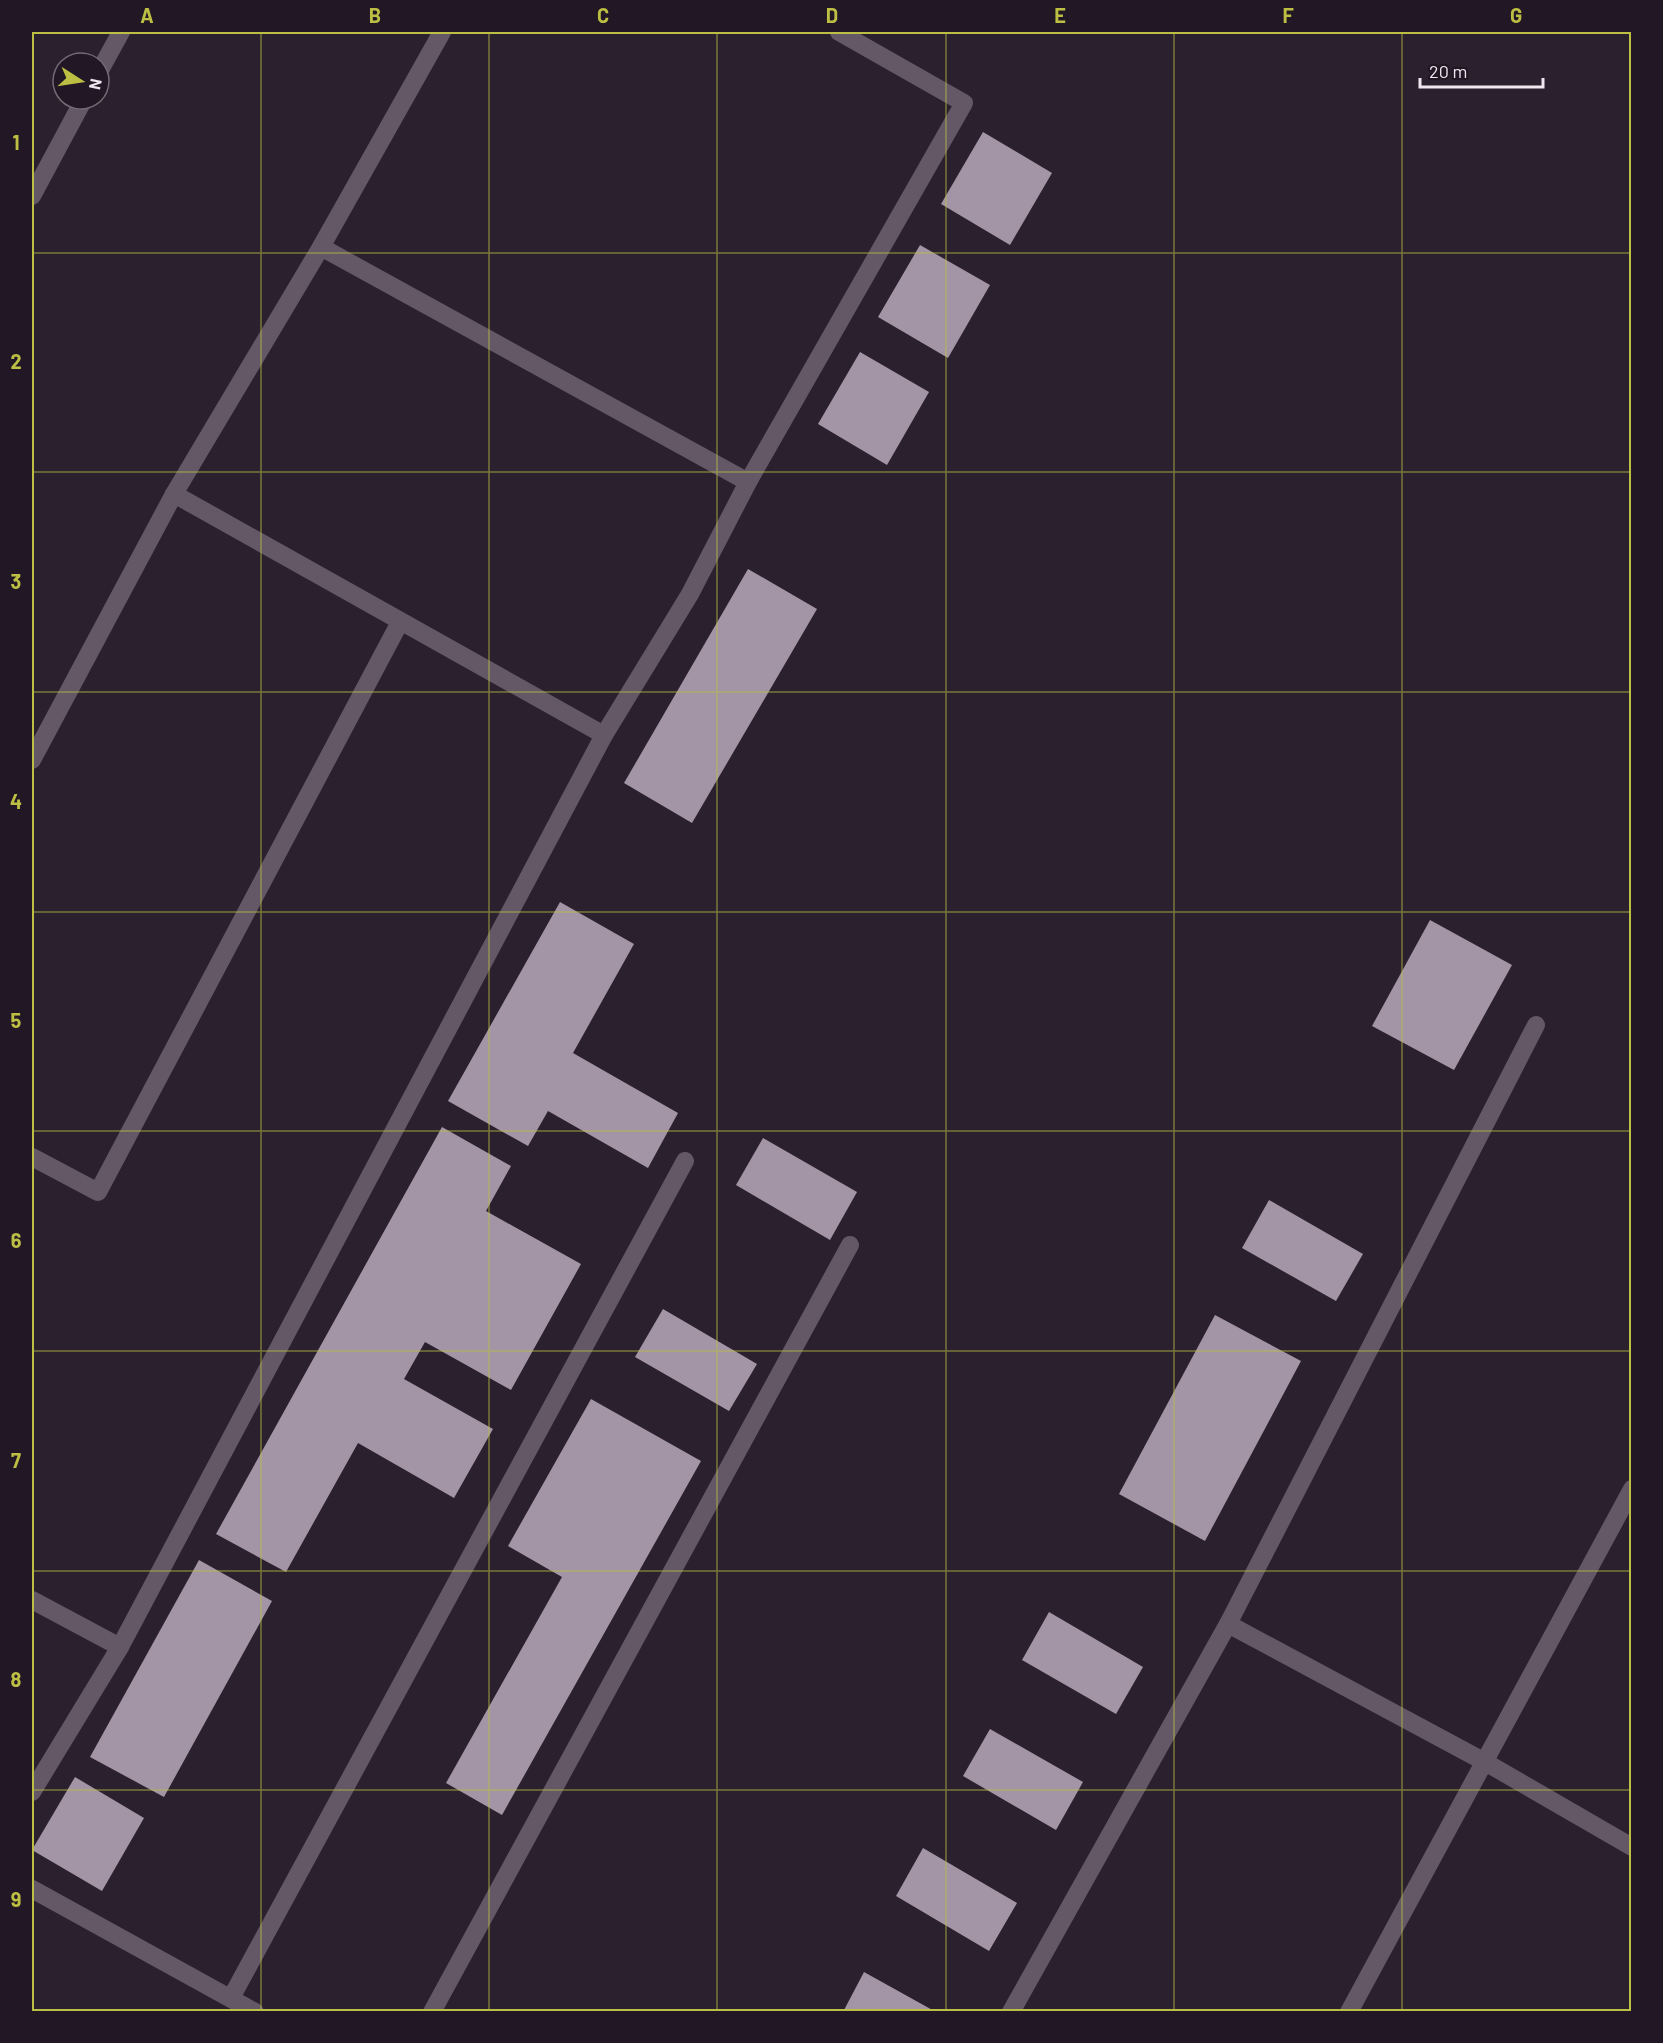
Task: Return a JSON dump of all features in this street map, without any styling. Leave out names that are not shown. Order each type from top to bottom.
[{"type":"street","points":[[111,51],[121,32]]},
{"type":"street","points":[[32,760],[174,494],[321,247],[442,32]]},
{"type":"street","points":[[32,1792],[120,1647],[603,735],[690,594],[748,482],[964,103],[839,32]]},
{"type":"street","points":[[32,196],[78,111]]},
{"type":"street","points":[[321,247],[748,482]]},
{"type":"street","points":[[174,494],[603,735]]},
{"type":"street","points":[[32,1157],[98,1192],[400,622]]},
{"type":"street","points":[[1011,2012],[1228,1624],[1536,1024]]},
{"type":"street","points":[[231,1998],[685,1161]]},
{"type":"street","points":[[432,2012],[850,1245]]},
{"type":"street","points":[[1349,2012],[1485,1762],[1626,1511],[1632,1489]]},
{"type":"street","points":[[32,1600],[120,1647]]},
{"type":"street","points":[[1228,1624],[1485,1762],[1632,1847]]},
{"type":"street","points":[[32,1889],[255,2012]]},
{"type":"building","points":[[983,132],[1052,173],[1010,245],[941,204]]},
{"type":"building","points":[[920,245],[990,285],[948,358],[878,317]]},
{"type":"building","points":[[860,352],[929,392],[887,465],[818,424]]},
{"type":"building","points":[[748,569],[817,609],[692,823],[624,783]]},
{"type":"building","points":[[560,902],[634,944],[573,1053],[678,1113],[648,1168],[548,1111],[528,1146],[448,1101]]},
{"type":"building","points":[[1430,920],[1512,965],[1454,1070],[1372,1026]]},
{"type":"building","points":[[442,1127],[511,1166],[486,1211],[581,1264],[511,1390],[425,1342],[404,1379],[493,1429],[454,1498],[358,1443],[286,1572],[216,1534]]},
{"type":"building","points":[[763,1138],[857,1192],[830,1240],[736,1185]]},
{"type":"building","points":[[1269,1200],[1363,1254],[1336,1301],[1242,1248]]},
{"type":"building","points":[[663,1309],[757,1364],[729,1411],[635,1357]]},
{"type":"building","points":[[1215,1315],[1301,1361],[1205,1541],[1119,1494]]},
{"type":"building","points":[[591,1399],[701,1461],[502,1815],[446,1783],[562,1577],[508,1546]]},
{"type":"building","points":[[199,1560],[272,1601],[164,1797],[90,1757]]},
{"type":"building","points":[[1049,1612],[1143,1667],[1116,1714],[1022,1660]]},
{"type":"building","points":[[990,1729],[1083,1782],[1056,1830],[963,1776]]},
{"type":"building","points":[[75,1777],[144,1818],[102,1891],[32,1850]]},
{"type":"building","points":[[923,1848],[1017,1903],[989,1951],[896,1896]]},
{"type":"building","points":[[864,1972],[936,2012],[843,2012]]}]
